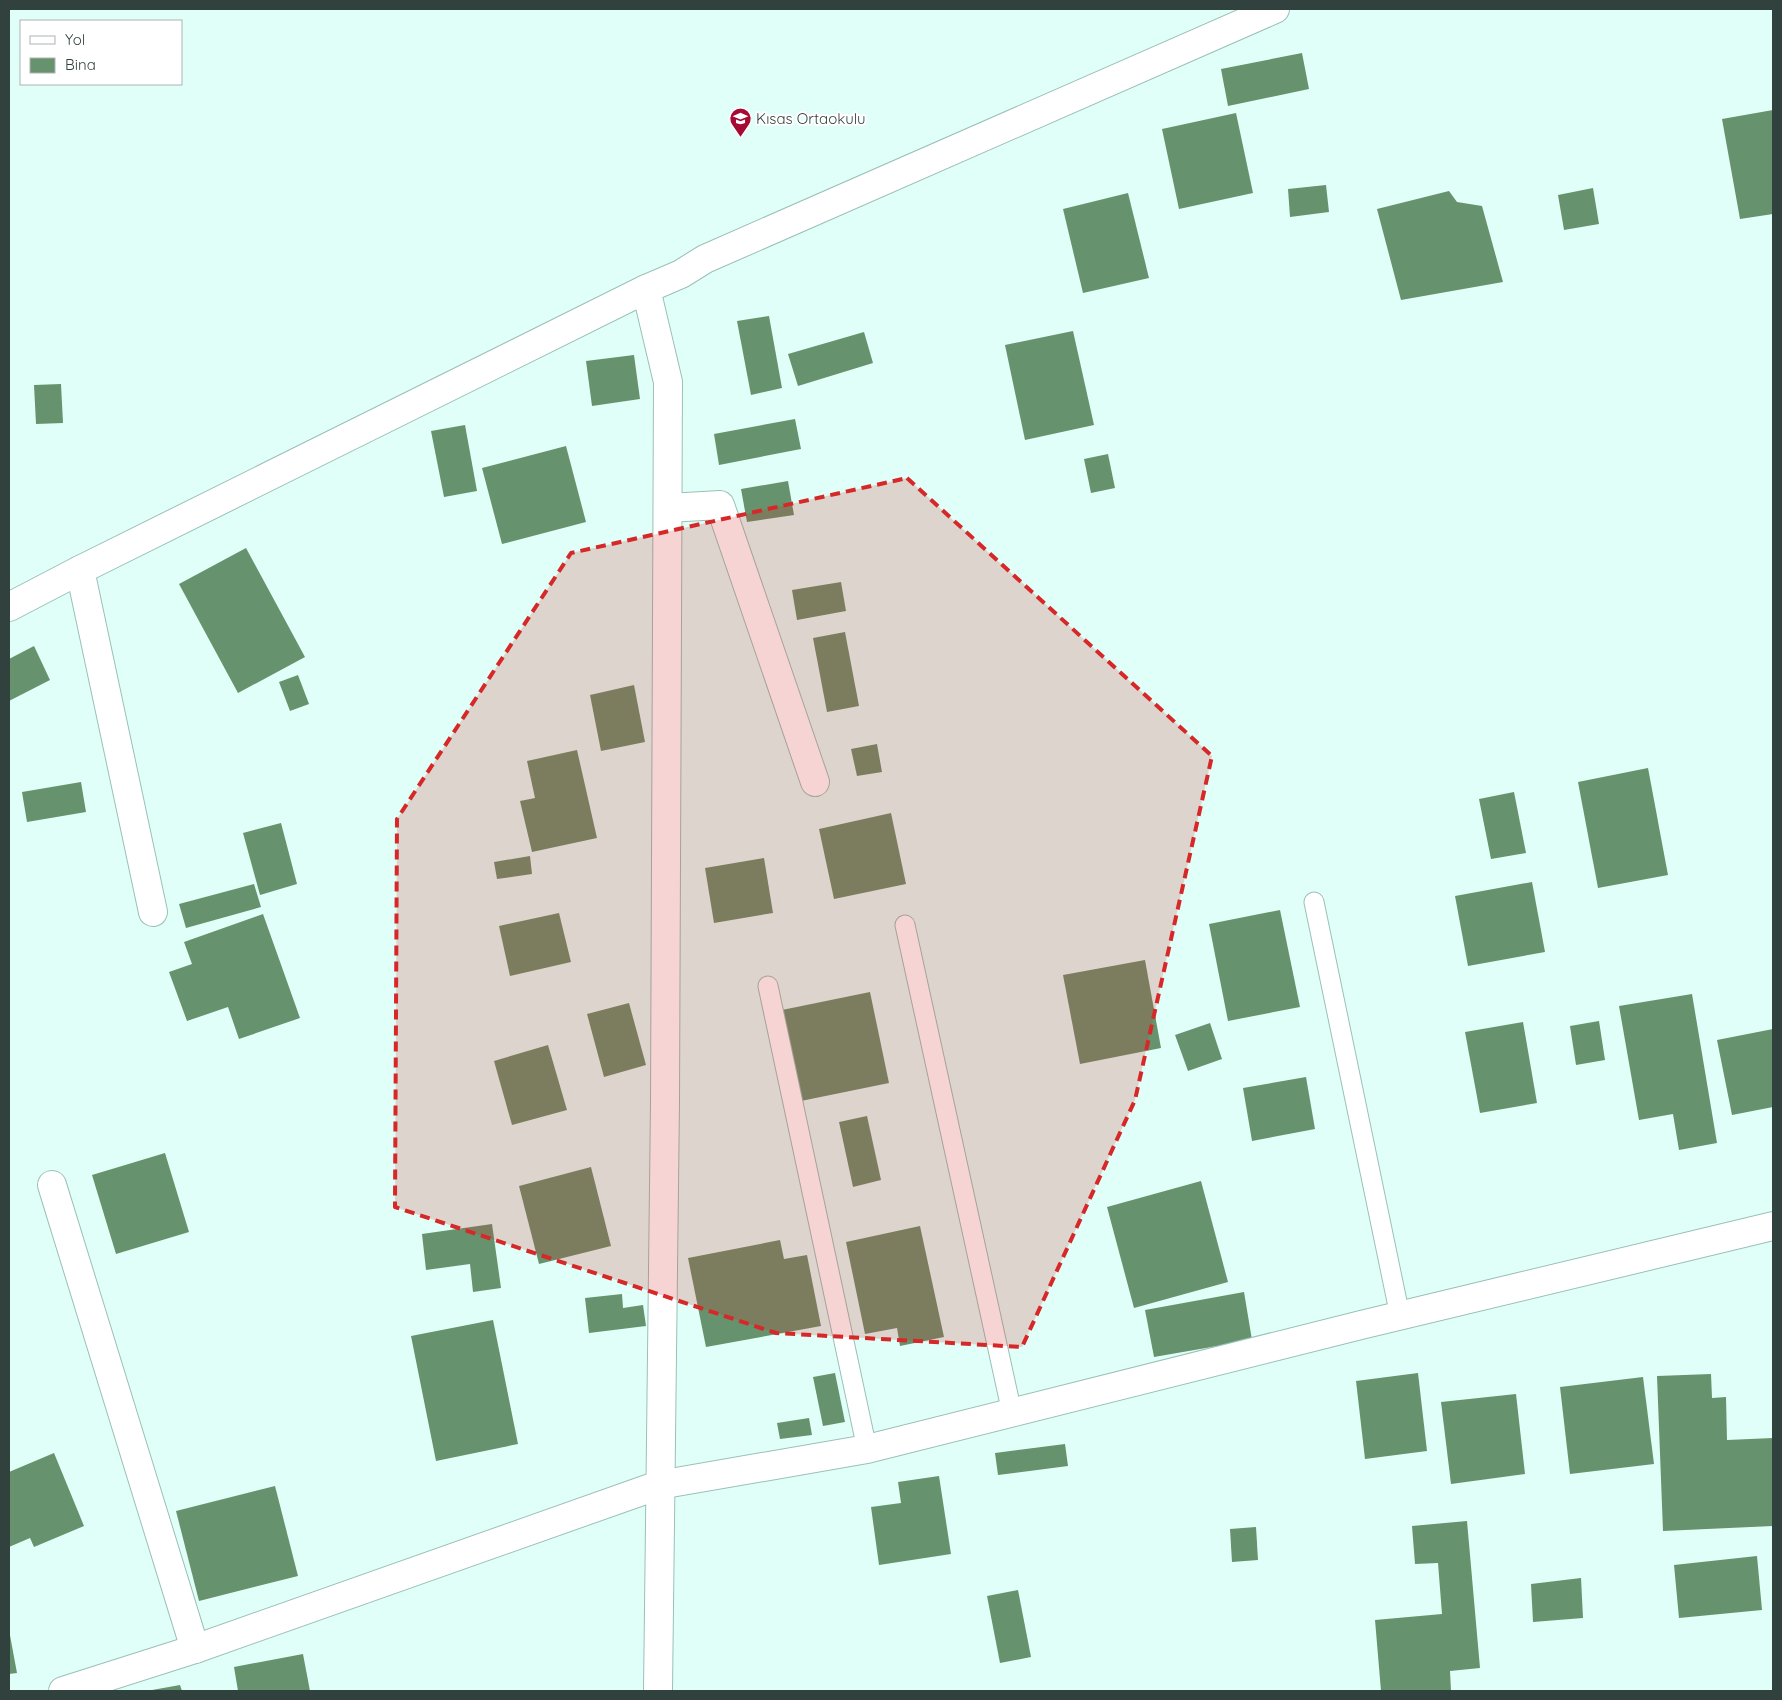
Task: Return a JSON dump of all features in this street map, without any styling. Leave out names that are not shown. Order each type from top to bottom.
[{"type":"street","points":[[9,607],[646,289],[680,274],[705,259],[1275,9]]},
{"type":"street","points":[[646,289],[668,382],[665,1103],[658,1691]]},
{"type":"street","points":[[668,508],[720,505],[815,782]]},
{"type":"street","points":[[80,570],[153,912]]},
{"type":"street","points":[[52,1186],[195,1649]]},
{"type":"street","points":[[63,1691],[195,1649],[659,1485],[867,1449],[1400,1316],[1773,1226]]},
{"type":"lane","points":[[1314,902],[1400,1316]]},
{"type":"lane","points":[[904,925],[1012,1413]]},
{"type":"lane","points":[[768,986],[867,1449]]},
{"type":"highlighted area","points":[[907,478],[1212,756],[1135,1100],[1022,1347],[776,1333],[395,1207],[397,819],[571,553]]},
{"type":"building","points":[[1302,53],[1309,89],[1228,106],[1221,69]]},
{"type":"building","points":[[1773,110],[1773,214],[1740,219],[1722,119]]},
{"type":"building","points":[[1236,113],[1253,193],[1179,209],[1162,129]]},
{"type":"building","points":[[1326,185],[1329,212],[1290,217],[1288,189]]},
{"type":"building","points":[[1593,188],[1599,224],[1564,230],[1558,195]]},
{"type":"building","points":[[1449,191],[1457,202],[1482,206],[1503,282],[1401,300],[1377,209]]},
{"type":"building","points":[[1128,193],[1149,278],[1083,293],[1063,209]]},
{"type":"building","points":[[769,316],[782,388],[751,395],[737,321]]},
{"type":"building","points":[[1073,331],[1094,425],[1025,440],[1005,345]]},
{"type":"building","points":[[864,332],[873,363],[798,386],[788,354]]},
{"type":"building","points":[[634,355],[640,399],[592,406],[586,361]]},
{"type":"building","points":[[61,384],[63,423],[36,424],[34,385]]},
{"type":"building","points":[[795,419],[801,449],[719,465],[714,434]]},
{"type":"building","points":[[465,425],[477,491],[444,497],[431,431]]},
{"type":"building","points":[[566,446],[586,522],[502,544],[482,468]]},
{"type":"building","points":[[1108,454],[1115,488],[1091,493],[1084,459]]},
{"type":"building","points":[[788,481],[794,515],[747,522],[741,489]]},
{"type":"building","points":[[246,548],[305,657],[238,693],[179,584]]},
{"type":"building","points":[[841,582],[846,611],[797,620],[792,590]]},
{"type":"building","points":[[845,632],[859,706],[827,712],[813,638]]},
{"type":"building","points":[[34,646],[50,680],[9,701],[9,659]]},
{"type":"building","points":[[298,675],[309,704],[290,711],[279,682]]},
{"type":"building","points":[[634,685],[645,742],[601,751],[590,695]]},
{"type":"building","points":[[877,744],[882,772],[857,776],[851,749]]},
{"type":"building","points":[[577,750],[597,838],[532,852],[520,801],[535,798],[527,761]]},
{"type":"building","points":[[1648,768],[1668,875],[1598,888],[1578,782]]},
{"type":"building","points":[[81,782],[86,812],[27,822],[22,792]]},
{"type":"building","points":[[1514,792],[1526,853],[1491,859],[1479,799]]},
{"type":"building","points":[[891,813],[906,884],[834,899],[819,829]]},
{"type":"building","points":[[281,823],[297,884],[260,895],[243,833]]},
{"type":"building","points":[[530,856],[532,874],[497,879],[494,862]]},
{"type":"building","points":[[764,858],[773,913],[714,923],[705,868]]},
{"type":"building","points":[[1532,882],[1545,952],[1468,966],[1455,896]]},
{"type":"building","points":[[254,884],[261,907],[186,928],[179,904]]},
{"type":"building","points":[[1280,910],[1300,1007],[1228,1021],[1209,924]]},
{"type":"building","points":[[559,913],[571,962],[510,976],[499,926]]},
{"type":"building","points":[[263,914],[300,1018],[239,1039],[228,1007],[187,1021],[169,972],[192,964],[184,942]]},
{"type":"building","points":[[1145,960],[1161,1048],[1080,1064],[1063,975]]},
{"type":"building","points":[[870,992],[889,1083],[801,1101],[782,1010]]},
{"type":"building","points":[[1692,994],[1717,1143],[1679,1150],[1673,1114],[1639,1120],[1619,1006]]},
{"type":"building","points":[[629,1003],[646,1065],[604,1077],[587,1014]]},
{"type":"building","points":[[1599,1021],[1605,1060],[1576,1065],[1570,1026]]},
{"type":"building","points":[[1523,1022],[1537,1103],[1480,1113],[1465,1032]]},
{"type":"building","points":[[1210,1023],[1222,1059],[1188,1071],[1175,1035]]},
{"type":"building","points":[[1773,1029],[1773,1107],[1732,1115],[1717,1040]]},
{"type":"building","points":[[548,1045],[567,1110],[512,1125],[494,1061]]},
{"type":"building","points":[[1306,1077],[1315,1129],[1252,1141],[1243,1088]]},
{"type":"building","points":[[867,1116],[881,1180],[853,1187],[839,1122]]},
{"type":"building","points":[[165,1153],[189,1232],[116,1254],[92,1175]]},
{"type":"building","points":[[591,1167],[611,1246],[539,1264],[519,1186]]},
{"type":"building","points":[[1201,1181],[1228,1282],[1134,1308],[1107,1207]]},
{"type":"building","points":[[492,1224],[501,1288],[473,1292],[470,1264],[426,1270],[422,1234]]},
{"type":"building","points":[[920,1226],[944,1337],[900,1346],[897,1328],[865,1334],[846,1242]]},
{"type":"building","points":[[780,1240],[784,1259],[807,1255],[821,1326],[706,1347],[688,1258]]},
{"type":"building","points":[[1244,1292],[1252,1340],[1154,1357],[1145,1310]]},
{"type":"building","points":[[622,1294],[623,1308],[643,1305],[646,1326],[589,1333],[585,1298]]},
{"type":"building","points":[[493,1320],[518,1444],[436,1461],[411,1336]]},
{"type":"building","points":[[835,1373],[845,1422],[823,1426],[813,1377]]},
{"type":"building","points":[[1418,1373],[1427,1451],[1365,1459],[1356,1381]]},
{"type":"building","points":[[1711,1374],[1712,1398],[1726,1397],[1727,1440],[1773,1438],[1773,1526],[1663,1531],[1657,1376]]},
{"type":"building","points":[[1643,1377],[1654,1464],[1570,1474],[1560,1387]]},
{"type":"building","points":[[1516,1394],[1525,1474],[1451,1484],[1441,1402]]},
{"type":"building","points":[[809,1418],[812,1435],[780,1439],[777,1423]]},
{"type":"building","points":[[1065,1444],[1068,1466],[998,1475],[995,1453]]},
{"type":"building","points":[[54,1453],[84,1526],[34,1547],[30,1538],[9,1547],[9,1472]]},
{"type":"building","points":[[939,1476],[951,1554],[879,1565],[871,1507],[901,1503],[898,1482]]},
{"type":"building","points":[[275,1486],[298,1576],[199,1601],[176,1511]]},
{"type":"building","points":[[1467,1521],[1480,1668],[1450,1671],[1451,1691],[1381,1691],[1375,1620],[1442,1614],[1438,1563],[1415,1564],[1412,1526]]},
{"type":"building","points":[[1256,1527],[1258,1560],[1232,1562],[1230,1529]]},
{"type":"building","points":[[1757,1556],[1762,1610],[1679,1618],[1674,1565]]},
{"type":"building","points":[[1581,1578],[1583,1618],[1533,1622],[1531,1584]]},
{"type":"building","points":[[1018,1590],[1031,1657],[1000,1663],[987,1596]]},
{"type":"building","points":[[9,1630],[17,1673],[9,1674]]},
{"type":"building","points":[[303,1654],[310,1691],[238,1691],[234,1667]]},
{"type":"building","points":[[180,1685],[182,1691],[152,1691],[152,1690]]},
{"type":"place","name":"Kısas Ortaokulu","points":[[740,137]]}]
